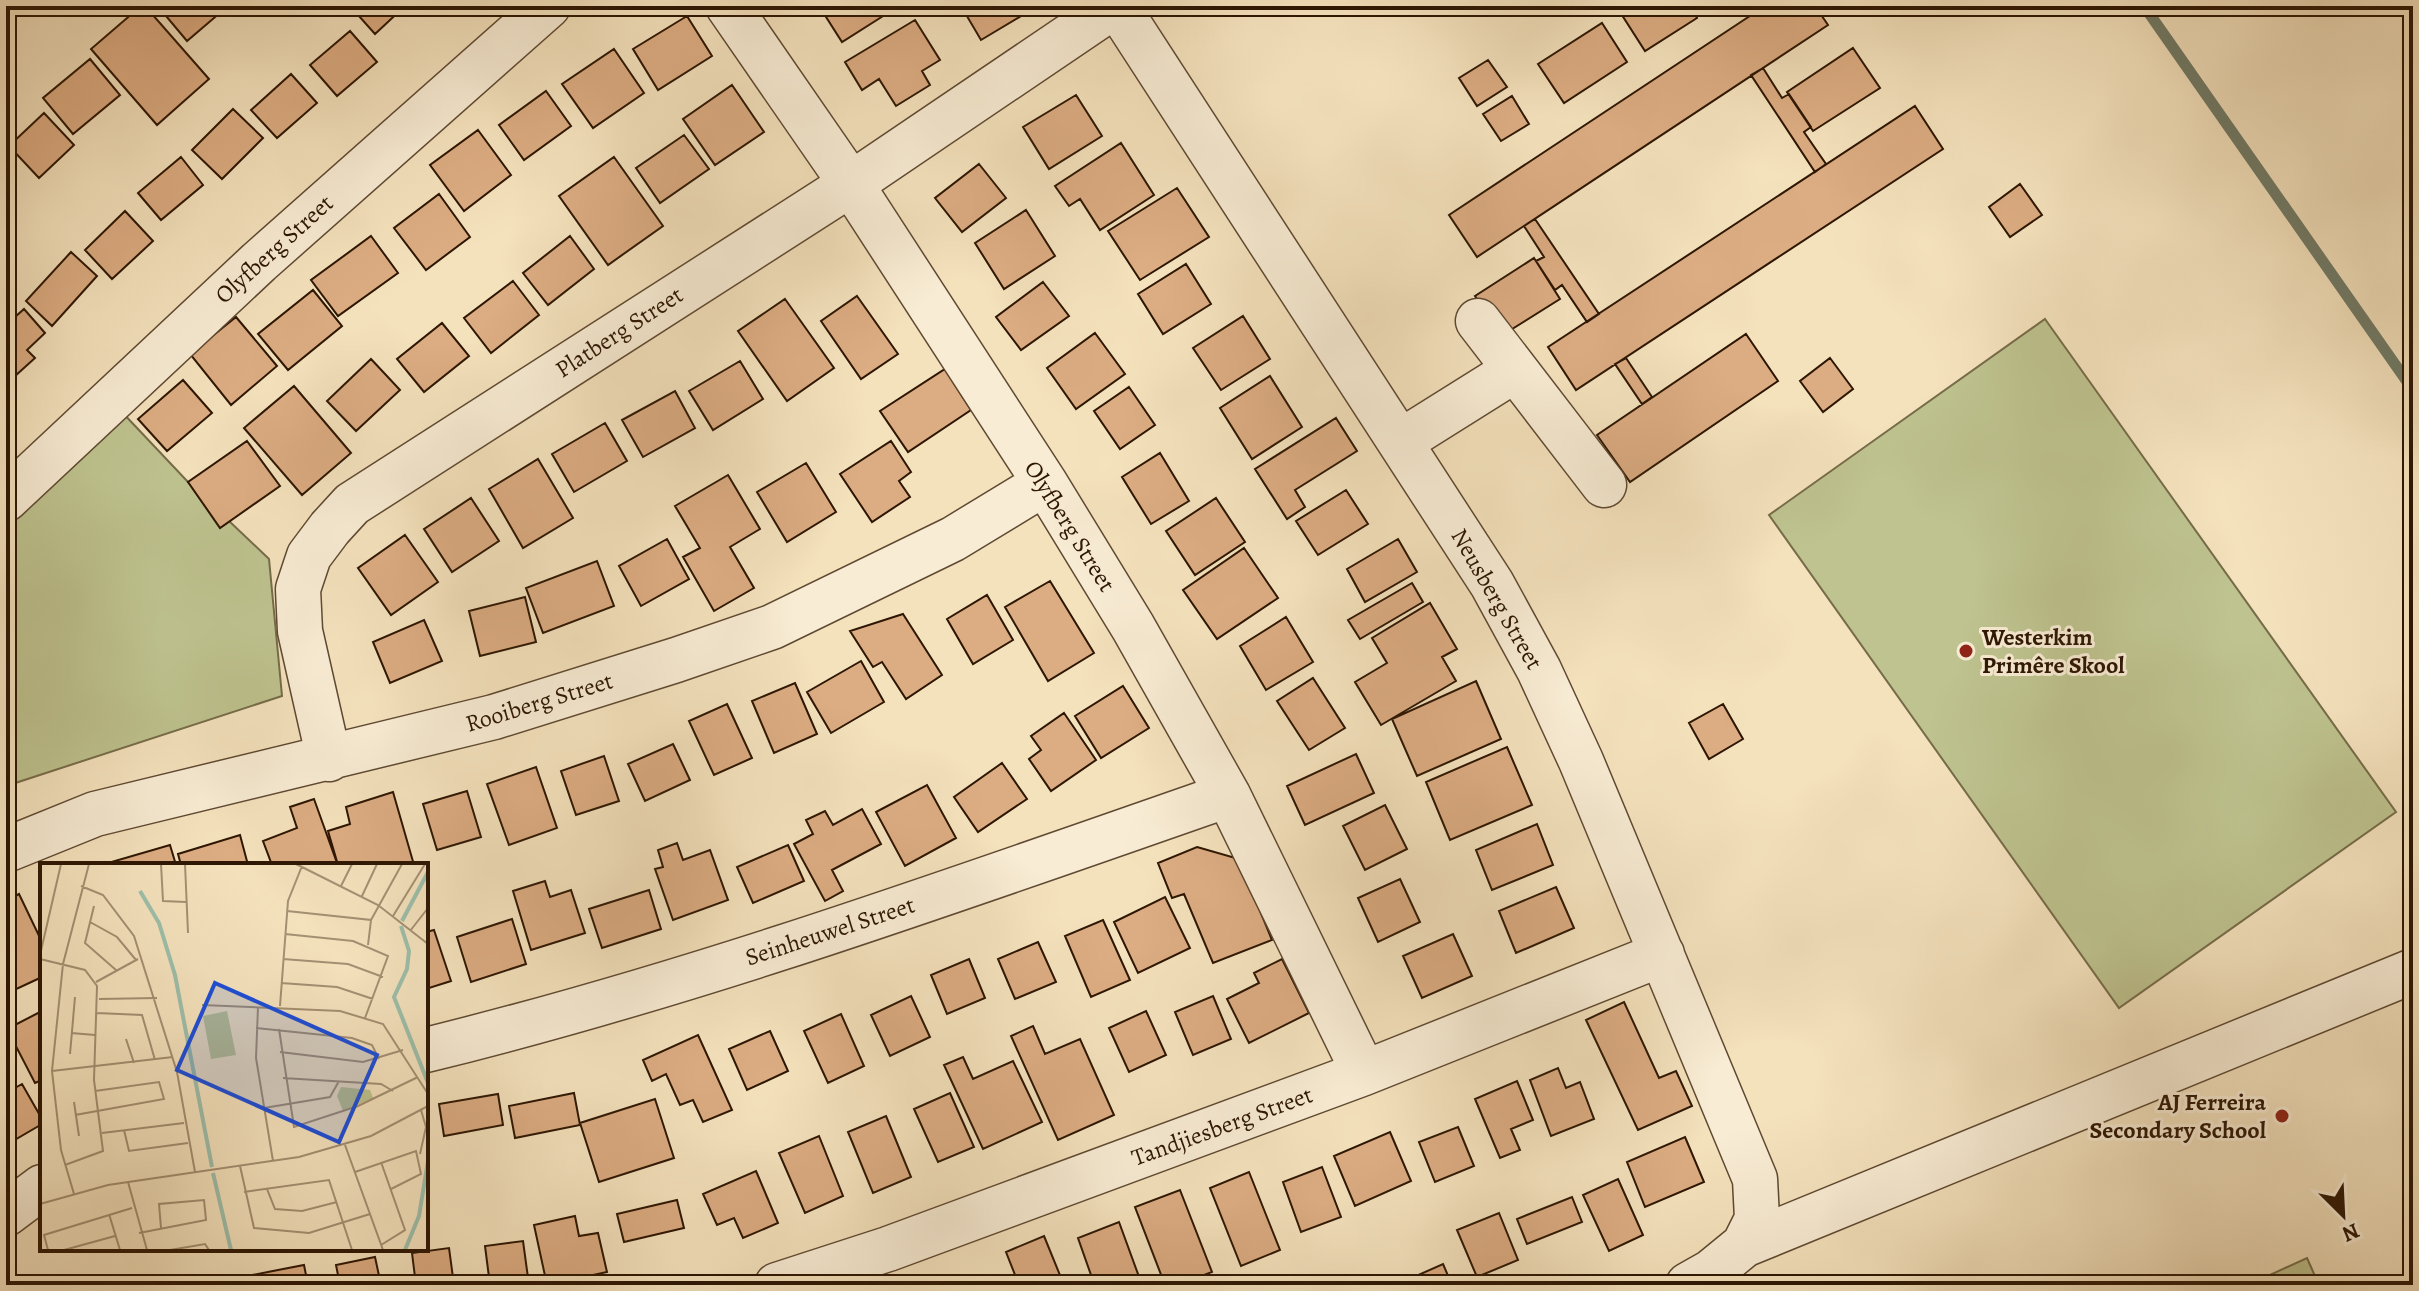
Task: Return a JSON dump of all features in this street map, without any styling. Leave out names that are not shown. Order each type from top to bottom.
[{"type":"street","name":"Olyfberg Street","points":[[6,499],[259,262],[548,6]]},
{"type":"street","name":"Olyfberg Street","points":[[728,6],[851,184],[1045,483],[1133,627],[1228,795],[1364,1073]]},
{"type":"street","name":"Platberg Street","points":[[329,759],[300,631],[298,589],[309,556],[352,504],[851,184],[1115,6]]},
{"type":"street","name":"Neusberg Street","points":[[1115,6],[1492,584],[1539,670],[1581,761],[1755,1179],[1757,1219],[1744,1245]]},
{"type":"street","points":[[1478,321],[1604,485]]},
{"type":"street","points":[[1400,442],[1515,370]]},
{"type":"street","name":"Rooiberg Street","points":[[6,850],[95,814],[494,717],[772,627],[953,539],[1045,483]]},
{"type":"street","name":"Seinheuwel Street","points":[[428,1050],[544,1021],[799,943],[1228,795]]},
{"type":"street","name":"Tandjiesberg Street","points":[[777,1285],[888,1249],[1364,1073],[1662,954]]},
{"type":"street","points":[[1688,1285],[1711,1272],[1744,1245],[2413,971]]},
{"type":"street","points":[[6,1214],[40,1188]]},
{"type":"green space","points":[[2045,319],[2396,812],[2119,1008],[1769,515]]},
{"type":"green space","points":[[120,410],[188,482],[269,559],[282,696],[6,786],[6,529]]},
{"type":"green space","points":[[2307,1258],[2319,1285],[2248,1285]]},
{"type":"building","points":[[141,6],[145,6],[209,79],[157,125],[91,49]]},
{"type":"building","points":[[165,6],[228,6],[187,41],[161,10]]},
{"type":"building","points":[[350,6],[405,6],[375,34]]},
{"type":"building","points":[[826,6],[888,6],[891,11],[842,42],[821,9]]},
{"type":"building","points":[[961,6],[1031,6],[1033,9],[981,40]]},
{"type":"building","points":[[1629,6],[1690,6],[1697,18],[1645,51],[1620,12]]},
{"type":"building","points":[[1765,6],[1815,6],[1828,25],[1477,257],[1449,215]]},
{"type":"building","points":[[687,16],[712,56],[658,90],[633,49]]},
{"type":"building","points":[[915,20],[940,60],[922,71],[930,85],[896,106],[879,79],[862,90],[845,62]]},
{"type":"building","points":[[1602,23],[1627,62],[1564,103],[1538,64]]},
{"type":"building","points":[[350,31],[377,62],[337,96],[310,65]]},
{"type":"building","points":[[1853,48],[1880,88],[1813,131],[1787,92]]},
{"type":"building","points":[[614,49],[644,93],[593,128],[562,84]]},
{"type":"building","points":[[90,59],[120,95],[73,134],[43,98]]},
{"type":"building","points":[[1488,60],[1507,87],[1477,106],[1459,78]]},
{"type":"building","points":[[1763,68],[1782,98],[1789,94],[1811,127],[1804,132],[1826,164],[1815,172],[1751,75]]},
{"type":"building","points":[[291,74],[317,103],[277,138],[251,110]]},
{"type":"building","points":[[732,85],[764,132],[715,165],[683,119]]},
{"type":"building","points":[[546,91],[571,126],[524,160],[499,125]]},
{"type":"building","points":[[1076,95],[1102,136],[1049,169],[1023,127]]},
{"type":"building","points":[[1512,96],[1529,124],[1501,141],[1483,114]]},
{"type":"building","points":[[1915,106],[1943,149],[1576,390],[1548,347]]},
{"type":"building","points":[[233,109],[263,138],[222,179],[192,150]]},
{"type":"building","points":[[44,113],[74,145],[39,178],[9,146]]},
{"type":"building","points":[[478,130],[511,175],[464,211],[430,165]]},
{"type":"building","points":[[684,135],[709,169],[660,203],[636,168]]},
{"type":"building","points":[[1121,143],[1154,195],[1100,230],[1080,199],[1069,206],[1055,186]]},
{"type":"building","points":[[181,157],[203,185],[161,220],[138,193]]},
{"type":"building","points":[[614,157],[663,226],[608,265],[559,196]]},
{"type":"building","points":[[979,164],[1006,198],[962,232],[935,198]]},
{"type":"building","points":[[2020,184],[2042,215],[2010,237],[1989,207]]},
{"type":"building","points":[[1177,188],[1209,237],[1140,280],[1108,231]]},
{"type":"building","points":[[439,194],[470,237],[426,270],[394,228]]},
{"type":"building","points":[[1026,210],[1055,256],[1004,289],[975,243]]},
{"type":"building","points":[[125,211],[153,241],[112,279],[85,250]]},
{"type":"building","points":[[1535,219],[1599,314],[1587,322],[1562,285],[1555,290],[1536,261],[1544,257],[1524,226]]},
{"type":"building","points":[[371,236],[398,273],[338,316],[311,280]]},
{"type":"building","points":[[570,236],[594,269],[548,305],[523,273]]},
{"type":"building","points":[[71,252],[97,276],[52,326],[26,301]]},
{"type":"building","points":[[1534,258],[1560,299],[1501,336],[1475,296]]},
{"type":"building","points":[[1186,264],[1211,304],[1163,334],[1138,294]]},
{"type":"building","points":[[513,281],[539,315],[491,353],[464,318]]},
{"type":"building","points":[[1043,282],[1069,316],[1021,350],[996,317]]},
{"type":"building","points":[[313,290],[342,326],[288,370],[258,334]]},
{"type":"building","points":[[857,296],[898,354],[861,379],[821,321]]},
{"type":"building","points":[[785,299],[834,368],[787,401],[738,331]]},
{"type":"building","points":[[24,309],[45,333],[27,350],[35,358],[15,376],[6,367],[6,325]]},
{"type":"building","points":[[1243,316],[1270,359],[1221,390],[1193,348]]},
{"type":"building","points":[[236,317],[277,366],[231,405],[190,354]]},
{"type":"building","points":[[442,323],[469,356],[424,392],[397,359]]},
{"type":"building","points":[[1095,333],[1125,374],[1076,409],[1047,368]]},
{"type":"building","points":[[1746,334],[1778,381],[1630,482],[1597,435]]},
{"type":"building","points":[[1626,358],[1652,397],[1642,404],[1615,364]]},
{"type":"building","points":[[1830,358],[1853,389],[1823,412],[1800,381]]},
{"type":"building","points":[[371,359],[400,390],[356,431],[327,401]]},
{"type":"building","points":[[740,361],[763,399],[713,430],[689,391]]},
{"type":"building","points":[[945,369],[971,410],[908,452],[880,411]]},
{"type":"building","points":[[1270,376],[1302,427],[1252,459],[1220,408]]},
{"type":"building","points":[[183,380],[212,413],[167,451],[138,419]]},
{"type":"building","points":[[294,386],[351,453],[302,495],[244,428]]},
{"type":"building","points":[[1129,387],[1155,425],[1120,449],[1094,411]]},
{"type":"building","points":[[675,391],[695,428],[643,457],[622,420]]},
{"type":"building","points":[[1336,418],[1357,451],[1295,490],[1305,507],[1287,519],[1255,469]]},
{"type":"building","points":[[605,423],[627,461],[574,492],[552,454]]},
{"type":"building","points":[[247,441],[280,486],[220,528],[188,482]]},
{"type":"building","points":[[891,441],[911,472],[899,481],[910,497],[872,522],[840,474]]},
{"type":"building","points":[[1160,453],[1189,501],[1151,524],[1122,477]]},
{"type":"building","points":[[538,459],[573,518],[523,548],[489,489]]},
{"type":"building","points":[[806,463],[836,512],[787,542],[757,492]]},
{"type":"building","points":[[728,475],[760,529],[730,547],[754,588],[714,611],[683,557],[700,548],[675,506]]},
{"type":"building","points":[[1346,490],[1368,524],[1318,555],[1296,521]]},
{"type":"building","points":[[471,498],[499,541],[452,572],[424,529]]},
{"type":"building","points":[[1216,498],[1245,542],[1195,575],[1166,531]]},
{"type":"building","points":[[405,535],[438,582],[391,615],[358,568]]},
{"type":"building","points":[[667,539],[689,579],[641,606],[619,566]]},
{"type":"building","points":[[1398,539],[1417,572],[1365,602],[1347,569]]},
{"type":"building","points":[[1244,548],[1278,598],[1217,639],[1183,590]]},
{"type":"building","points":[[597,561],[614,606],[543,633],[526,588]]},
{"type":"building","points":[[1050,581],[1094,653],[1048,681],[1005,607]]},
{"type":"building","points":[[1412,583],[1423,602],[1360,639],[1348,620]]},
{"type":"building","points":[[987,595],[1013,640],[973,664],[947,619]]},
{"type":"building","points":[[525,597],[536,642],[480,656],[469,611]]},
{"type":"building","points":[[1430,603],[1457,649],[1442,657],[1456,681],[1381,725],[1355,682],[1387,663],[1372,638]]},
{"type":"building","points":[[903,614],[942,675],[906,699],[882,662],[873,667],[850,631]]},
{"type":"building","points":[[1286,617],[1313,662],[1266,690],[1240,646]]},
{"type":"building","points":[[424,620],[442,661],[390,683],[373,642]]},
{"type":"building","points":[[861,661],[884,702],[831,733],[807,692]]},
{"type":"building","points":[[1313,678],[1345,728],[1309,750],[1277,701]]},
{"type":"building","points":[[1476,681],[1501,739],[1417,776],[1392,719]]},
{"type":"building","points":[[795,683],[817,734],[774,753],[752,701]]},
{"type":"building","points":[[1123,686],[1149,728],[1101,758],[1075,716]]},
{"type":"building","points":[[727,704],[752,758],[714,775],[689,721]]},
{"type":"building","points":[[1723,704],[1743,739],[1709,759],[1689,723]]},
{"type":"building","points":[[1064,713],[1096,760],[1051,791],[1029,759],[1041,750],[1031,736]]},
{"type":"building","points":[[673,744],[690,780],[645,801],[628,764]]},
{"type":"building","points":[[1507,747],[1532,805],[1450,840],[1426,782]]},
{"type":"building","points":[[1356,754],[1374,793],[1305,825],[1287,786]]},
{"type":"building","points":[[604,756],[619,801],[576,815],[561,771]]},
{"type":"building","points":[[1002,763],[1027,799],[978,832],[954,797]]},
{"type":"building","points":[[536,767],[557,828],[509,845],[487,784]]},
{"type":"building","points":[[927,785],[956,838],[905,866],[876,812]]},
{"type":"building","points":[[467,791],[481,837],[437,850],[423,804]]},
{"type":"building","points":[[393,792],[413,863],[337,863],[328,831],[350,824],[346,807]]},
{"type":"building","points":[[314,799],[337,863],[271,863],[263,841],[297,828],[290,807]]},
{"type":"building","points":[[1385,805],[1407,849],[1365,870],[1343,826]]},
{"type":"building","points":[[862,809],[881,844],[832,870],[843,891],[825,901],[794,844],[813,834],[806,820],[825,811],[833,825]]},
{"type":"building","points":[[1537,824],[1553,865],[1492,890],[1476,850]]},
{"type":"building","points":[[240,835],[247,863],[180,863],[178,854]]},
{"type":"building","points":[[677,843],[683,860],[710,850],[728,900],[673,920],[655,869],[663,867],[658,850]]},
{"type":"building","points":[[170,845],[175,863],[108,863]]},
{"type":"building","points":[[788,845],[804,881],[753,903],[737,867]]},
{"type":"building","points":[[1197,847],[1239,859],[1272,940],[1213,963],[1184,894],[1172,898],[1158,863]]},
{"type":"building","points":[[1400,879],[1420,922],[1378,942],[1358,898]]},
{"type":"building","points":[[545,881],[550,897],[571,890],[585,933],[531,950],[513,891]]},
{"type":"building","points":[[1556,887],[1574,928],[1516,953],[1499,911]]},
{"type":"building","points":[[649,890],[661,929],[602,948],[589,909]]},
{"type":"building","points":[[19,894],[40,938],[40,978],[10,992],[6,984],[6,901]]},
{"type":"building","points":[[1165,897],[1190,948],[1138,973],[1114,922]]},
{"type":"building","points":[[512,919],[526,964],[471,982],[457,937]]},
{"type":"building","points":[[1103,920],[1130,980],[1091,997],[1065,936]]},
{"type":"building","points":[[434,930],[451,981],[428,988],[428,932]]},
{"type":"building","points":[[1453,934],[1472,976],[1422,998],[1403,956]]},
{"type":"building","points":[[1038,942],[1056,982],[1015,999],[998,959]]},
{"type":"building","points":[[969,959],[985,998],[947,1014],[931,975]]},
{"type":"building","points":[[1282,959],[1309,1013],[1249,1043],[1227,999],[1259,983],[1254,973]]},
{"type":"building","points":[[911,996],[930,1037],[890,1056],[871,1015]]},
{"type":"building","points":[[1213,996],[1231,1039],[1193,1055],[1175,1012]]},
{"type":"building","points":[[1624,1002],[1659,1078],[1676,1071],[1692,1106],[1638,1130],[1586,1020]]},
{"type":"building","points":[[1146,1011],[1166,1055],[1129,1072],[1109,1028]]},
{"type":"building","points":[[40,1012],[40,1081],[35,1083],[7,1029]]},
{"type":"building","points":[[841,1014],[864,1066],[828,1083],[804,1031]]},
{"type":"building","points":[[1033,1026],[1045,1054],[1080,1039],[1114,1115],[1058,1140],[1011,1036]]},
{"type":"building","points":[[770,1031],[788,1071],[747,1090],[729,1049]]},
{"type":"building","points":[[698,1035],[732,1110],[703,1122],[693,1100],[680,1105],[666,1074],[652,1081],[643,1060]]},
{"type":"building","points":[[963,1057],[973,1079],[1013,1061],[1042,1122],[983,1149],[944,1065]]},
{"type":"building","points":[[1558,1068],[1566,1088],[1580,1082],[1594,1119],[1551,1136],[1530,1080]]},
{"type":"building","points":[[1517,1081],[1533,1120],[1511,1129],[1520,1150],[1500,1158],[1475,1099]]},
{"type":"building","points":[[22,1084],[40,1116],[40,1125],[6,1145],[6,1093]]},
{"type":"building","points":[[574,1093],[580,1125],[515,1138],[509,1106]]},
{"type":"building","points":[[950,1093],[974,1147],[938,1162],[914,1109]]},
{"type":"building","points":[[498,1094],[503,1125],[444,1136],[439,1104]]},
{"type":"building","points":[[655,1099],[674,1158],[599,1182],[580,1123]]},
{"type":"building","points":[[886,1116],[911,1177],[873,1193],[848,1132]]},
{"type":"building","points":[[1458,1127],[1474,1166],[1435,1182],[1419,1142]]},
{"type":"building","points":[[1390,1132],[1411,1181],[1355,1206],[1334,1156]]},
{"type":"building","points":[[819,1136],[843,1196],[805,1213],[779,1153]]},
{"type":"building","points":[[1685,1137],[1704,1182],[1645,1207],[1627,1162]]},
{"type":"building","points":[[1322,1167],[1341,1217],[1301,1232],[1283,1182]]},
{"type":"building","points":[[756,1171],[778,1223],[743,1238],[734,1218],[717,1225],[703,1194]]},
{"type":"building","points":[[1249,1172],[1280,1250],[1241,1266],[1210,1188]]},
{"type":"building","points":[[1618,1179],[1643,1235],[1609,1251],[1583,1195]]},
{"type":"building","points":[[1180,1190],[1212,1272],[1178,1285],[1165,1285],[1135,1207]]},
{"type":"building","points":[[1572,1197],[1582,1222],[1527,1244],[1517,1219]]},
{"type":"building","points":[[677,1200],[684,1228],[624,1242],[617,1214]]},
{"type":"building","points":[[1499,1213],[1518,1260],[1477,1277],[1457,1230]]},
{"type":"building","points":[[575,1216],[579,1236],[598,1233],[607,1272],[547,1285],[534,1225]]},
{"type":"building","points":[[1119,1222],[1142,1285],[1074,1285],[1073,1282],[1091,1275],[1078,1238]]},
{"type":"building","points":[[1044,1236],[1064,1285],[1019,1285],[1006,1252]]},
{"type":"building","points":[[523,1241],[529,1285],[490,1285],[485,1246]]},
{"type":"building","points":[[449,1248],[454,1285],[416,1285],[412,1253]]},
{"type":"building","points":[[375,1257],[381,1285],[340,1285],[336,1265]]},
{"type":"building","points":[[1443,1264],[1452,1285],[1396,1285]]},
{"type":"building","points":[[304,1265],[308,1285],[249,1285],[247,1276]]},
{"type":"building","points":[[1370,1277],[1373,1285],[1349,1285]]},
{"type":"waterway","points":[[2144,6],[2413,390]]},
{"type":"place","name":"Westerkim Primêre Skool","points":[[1966,651]]},
{"type":"place","name":"AJ Ferreira Secondary School","points":[[2282,1116]]}]
